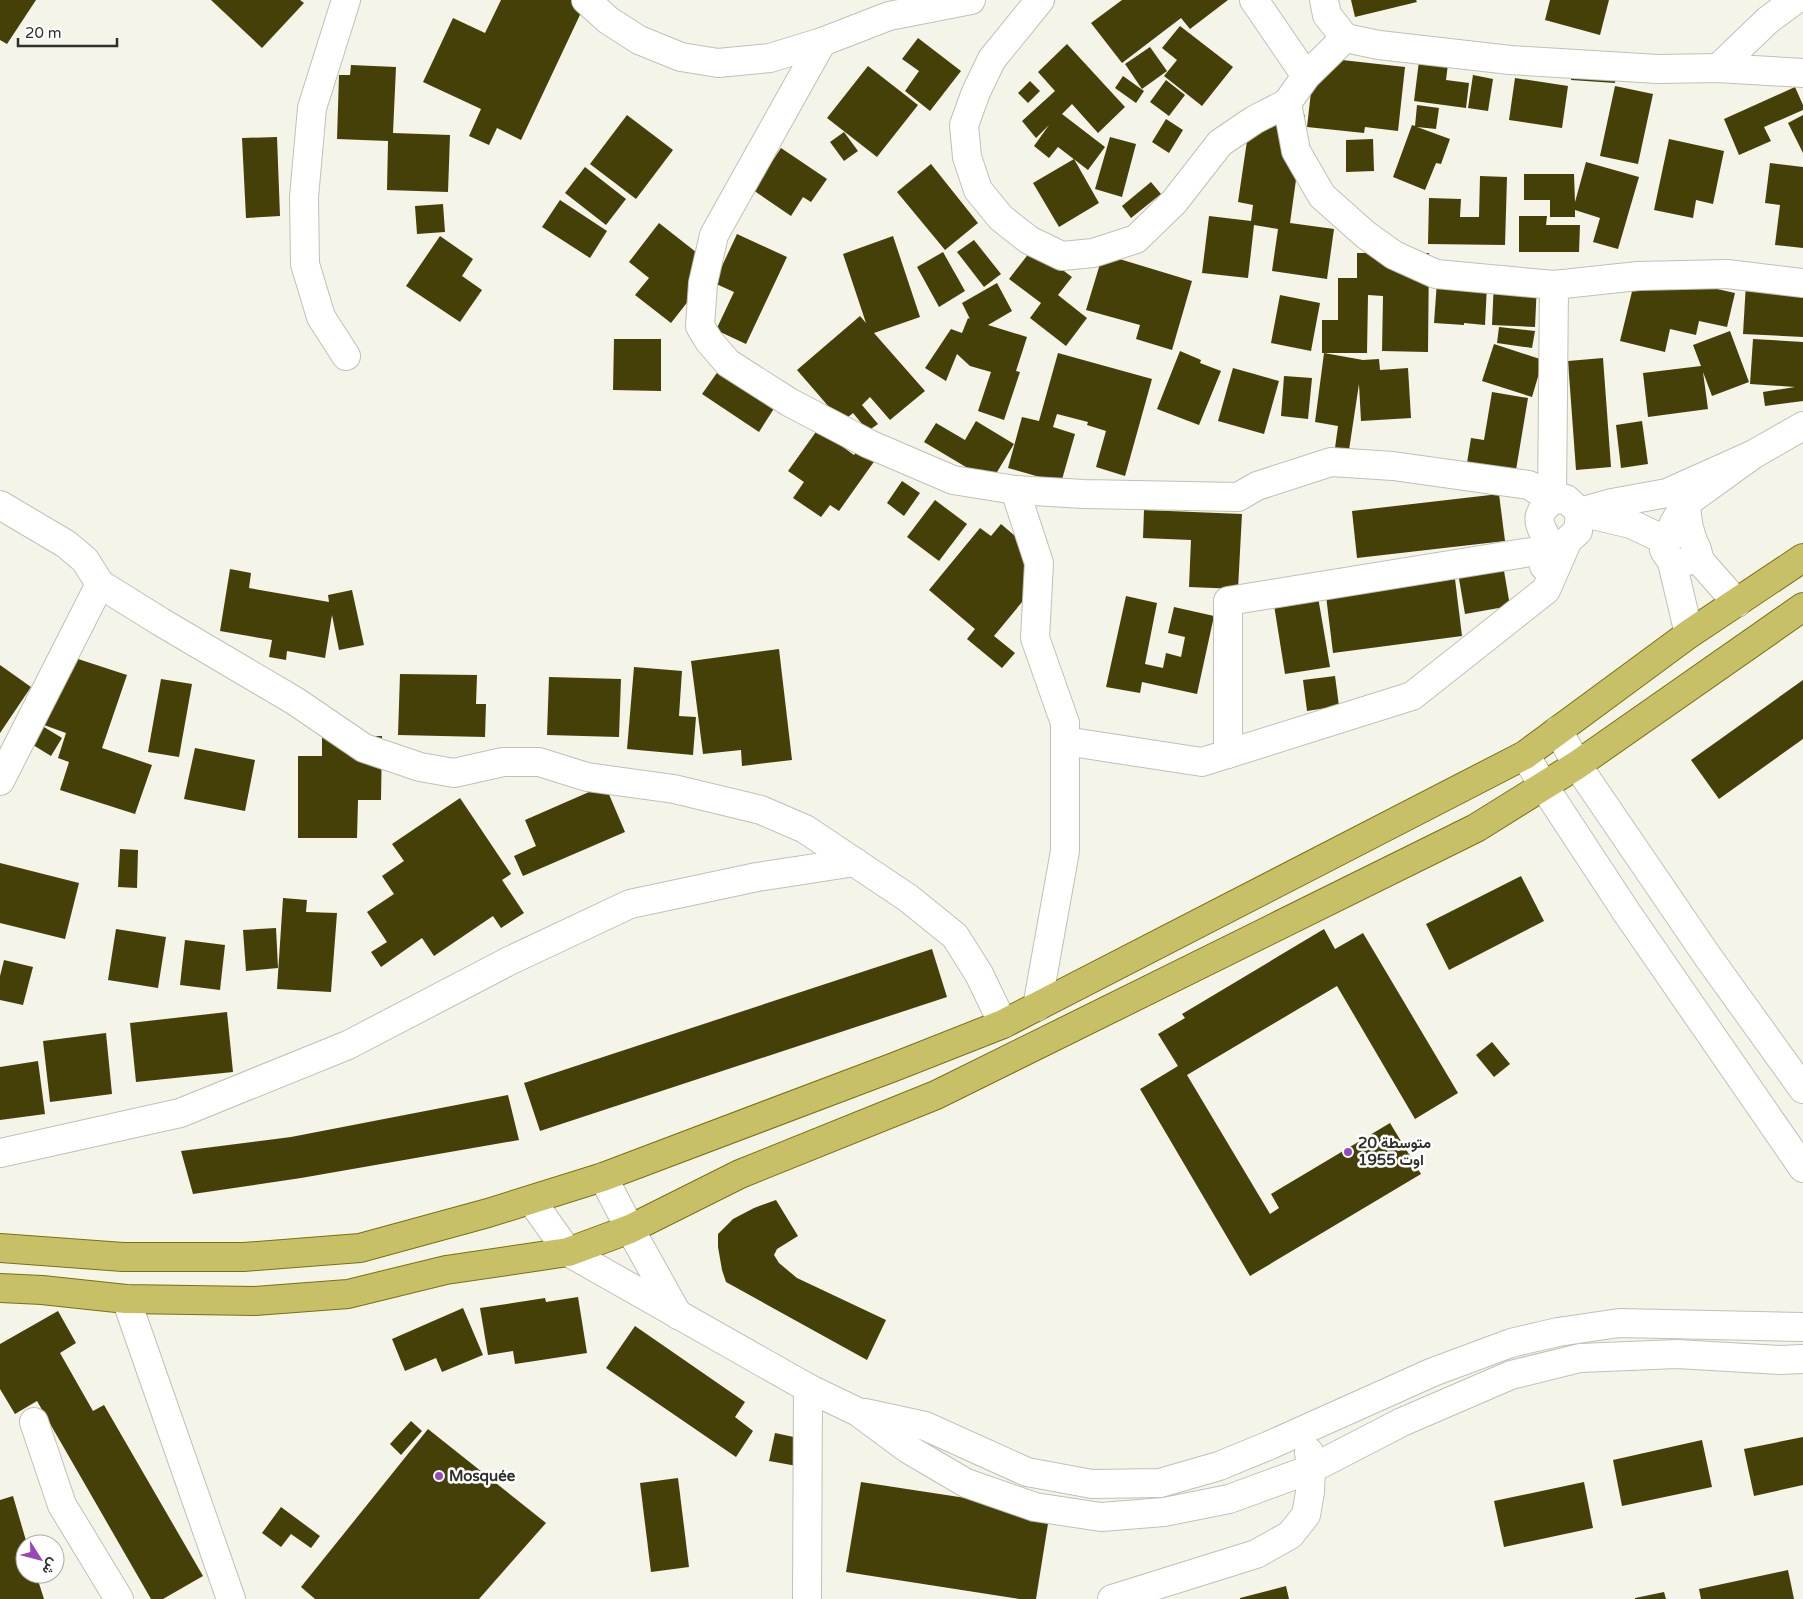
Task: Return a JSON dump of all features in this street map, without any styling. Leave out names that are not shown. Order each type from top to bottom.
[{"type":"main road","points":[[0,1248],[123,1257],[244,1257],[360,1248],[488,1213],[603,1177],[894,1067],[1002,1024],[1037,1007],[1525,754],[1690,634],[1803,558]]},
{"type":"main road","points":[[0,1288],[42,1290],[126,1299],[255,1301],[348,1294],[446,1270],[568,1252],[630,1229],[740,1174],[936,1096],[1476,828],[1577,765],[1803,608]]},
{"type":"street","points":[[346,0],[312,108],[304,197],[305,264],[321,317],[346,356]]},
{"type":"street","points":[[586,0],[608,20],[639,40],[681,57],[718,63],[770,58],[822,42],[889,16],[971,0]]},
{"type":"street","points":[[1040,0],[992,59],[976,92],[964,125],[967,157],[978,190],[1001,218],[1029,240],[1062,256],[1092,253],[1136,238],[1174,202],[1220,143],[1254,120],[1287,103],[1306,76],[1345,38]]},
{"type":"street","points":[[1254,0],[1306,76]]},
{"type":"street","points":[[1324,0],[1327,15],[1345,38],[1379,45],[1510,60],[1658,69],[1718,68],[1803,73]]},
{"type":"street","points":[[1718,68],[1768,20],[1795,0]]},
{"type":"street","points":[[822,42],[714,235],[703,283],[700,326],[709,341],[728,363],[789,402],[869,444],[953,480],[1015,490],[1084,494],[1238,497],[1256,486],[1331,462],[1393,466],[1529,485],[1552,500],[1566,500],[1580,512],[1631,524],[1679,544],[1700,561],[1737,603]]},
{"type":"street","points":[[1287,103],[1296,151],[1322,196],[1366,235],[1394,255],[1436,274],[1554,285],[1638,276],[1727,274],[1803,283]]},
{"type":"street","points":[[1065,741],[1202,762],[1228,754],[1412,696],[1546,590],[1552,542],[1538,524],[1540,511],[1552,500],[1554,285]]},
{"type":"street","points":[[1580,512],[1612,503],[1667,493],[1754,454],[1803,426]]},
{"type":"street","points":[[1690,634],[1675,577],[1679,544],[1674,524],[1686,503],[1754,454]]},
{"type":"street","points":[[1015,490],[1038,563],[1035,638],[1065,723],[1065,851],[1037,1007]]},
{"type":"street","points":[[0,505],[66,544],[86,560],[100,584],[295,701],[364,748],[420,767],[454,773],[503,762],[540,762],[587,776],[674,789],[761,810],[805,829],[908,898],[955,936],[979,974],[1002,1024]]},
{"type":"street","points":[[1228,754],[1228,601],[1552,542],[1578,531],[1580,512]]},
{"type":"street","points":[[0,781],[100,584]]},
{"type":"street","points":[[1558,730],[1577,765],[1708,957],[1803,1089]]},
{"type":"street","points":[[1525,754],[1543,785],[1627,913],[1803,1168]]},
{"type":"street","points":[[0,1153],[180,1113],[348,1045],[511,960],[630,904],[757,877],[855,862]]},
{"type":"street","points":[[603,1177],[679,1316]]},
{"type":"street","points":[[531,1200],[568,1252],[808,1388],[858,1412],[908,1450],[966,1483],[1035,1507],[1101,1517],[1164,1512],[1229,1499],[1311,1469],[1402,1422],[1510,1374],[1580,1358],[1677,1354],[1780,1360],[1803,1359]]},
{"type":"street","points":[[126,1299],[231,1599]]},
{"type":"street","points":[[858,1412],[925,1426],[1027,1472],[1092,1484],[1160,1483],[1218,1466],[1433,1372],[1512,1342],[1558,1332],[1620,1323],[1803,1327]]},
{"type":"street","points":[[807,1599],[808,1388]]},
{"type":"street","points":[[34,1422],[62,1505],[119,1599]]},
{"type":"street","points":[[1112,1599],[1256,1554],[1290,1535],[1306,1515],[1310,1492],[1311,1469],[1306,1429]]},
{"type":"building","points":[[0,0],[36,0],[7,44],[0,40]]},
{"type":"building","points":[[211,0],[300,0],[304,3],[262,48]]},
{"type":"building","points":[[501,0],[587,0],[521,140],[497,128],[489,145],[469,136],[481,109],[423,82],[453,18],[485,33]]},
{"type":"building","points":[[1122,0],[1228,0],[1190,29],[1181,18],[1122,63],[1091,23]]},
{"type":"building","points":[[1351,0],[1416,0],[1417,2],[1355,17]]},
{"type":"building","points":[[1550,0],[1609,0],[1600,35],[1545,20]]},
{"type":"building","points":[[1180,26],[1233,67],[1202,106],[1164,76],[1177,60],[1162,48]]},
{"type":"building","points":[[918,38],[961,71],[930,111],[905,91],[919,71],[902,59]]},
{"type":"building","points":[[1067,44],[1125,107],[1098,133],[1072,104],[1062,114],[1105,147],[1088,170],[1058,147],[1049,158],[1034,146],[1049,125],[1036,138],[1022,121],[1055,91],[1038,72]]},
{"type":"building","points":[[1150,47],[1167,71],[1142,89],[1125,64]]},
{"type":"building","points":[[1315,57],[1405,67],[1398,131],[1365,127],[1364,133],[1307,127]]},
{"type":"building","points":[[1419,61],[1448,64],[1446,80],[1469,83],[1466,108],[1414,101]]},
{"type":"building","points":[[1573,61],[1616,65],[1615,83],[1571,80]]},
{"type":"building","points":[[351,65],[396,67],[393,133],[450,135],[448,192],[387,190],[388,141],[337,139],[339,75],[350,75]]},
{"type":"building","points":[[868,66],[918,105],[877,157],[827,118]]},
{"type":"building","points":[[1473,75],[1493,79],[1488,111],[1468,108]]},
{"type":"building","points":[[1123,76],[1144,91],[1136,103],[1115,88]]},
{"type":"building","points":[[1515,78],[1568,86],[1562,128],[1509,120]]},
{"type":"building","points":[[1166,80],[1185,95],[1169,116],[1150,102]]},
{"type":"building","points":[[1030,81],[1040,91],[1028,103],[1018,93]]},
{"type":"building","points":[[1615,86],[1653,94],[1638,164],[1600,156]]},
{"type":"building","points":[[1795,87],[1803,105],[1803,110],[1764,127],[1771,141],[1739,155],[1724,119]]},
{"type":"building","points":[[1417,105],[1439,108],[1436,129],[1417,127],[1450,139],[1441,164],[1436,163],[1425,190],[1393,177],[1412,125],[1415,126]]},
{"type":"building","points":[[1252,107],[1305,115],[1290,223],[1334,229],[1327,279],[1272,271],[1278,229],[1254,225],[1248,278],[1202,273],[1209,216],[1251,221],[1253,205],[1238,202]]},
{"type":"building","points":[[627,115],[673,150],[636,199],[590,164]]},
{"type":"building","points":[[1803,115],[1803,153],[1788,123]]},
{"type":"building","points":[[1166,119],[1183,130],[1169,153],[1152,142]]},
{"type":"building","points":[[844,132],[858,151],[844,161],[830,142]]},
{"type":"building","points":[[277,137],[280,216],[246,218],[242,138]]},
{"type":"building","points":[[1110,137],[1136,144],[1122,197],[1095,189]]},
{"type":"building","points":[[1373,139],[1374,171],[1346,172],[1346,140]]},
{"type":"building","points":[[1669,139],[1724,151],[1713,204],[1696,200],[1693,218],[1654,210]]},
{"type":"building","points":[[781,148],[827,179],[811,202],[803,197],[791,216],[753,190]]},
{"type":"building","points":[[1074,159],[1099,203],[1059,227],[1033,183]]},
{"type":"building","points":[[1586,162],[1639,177],[1618,249],[1593,242],[1600,218],[1575,210],[1575,217],[1550,217],[1550,200],[1524,200],[1524,174],[1574,174],[1575,202]]},
{"type":"building","points":[[1770,163],[1803,167],[1803,248],[1775,245],[1780,205],[1765,203]]},
{"type":"building","points":[[931,164],[978,223],[945,250],[897,192]]},
{"type":"building","points":[[585,167],[626,199],[606,225],[565,193]]},
{"type":"building","points":[[1480,176],[1507,177],[1505,245],[1428,244],[1429,198],[1461,199],[1460,217],[1479,217]]},
{"type":"building","points":[[1151,182],[1161,194],[1131,218],[1122,206]]},
{"type":"building","points":[[560,200],[607,231],[590,258],[542,227]]},
{"type":"building","points":[[443,204],[445,232],[417,234],[415,206]]},
{"type":"building","points":[[1519,216],[1547,216],[1546,225],[1580,225],[1579,252],[1519,252]]},
{"type":"building","points":[[659,223],[715,267],[671,323],[635,295],[649,278],[629,262]]},
{"type":"building","points":[[737,234],[787,257],[746,344],[716,330],[734,292],[714,283]]},
{"type":"building","points":[[440,236],[473,259],[462,276],[482,290],[460,322],[406,286]]},
{"type":"building","points":[[893,236],[920,317],[874,333],[925,391],[890,420],[870,397],[862,405],[878,424],[868,431],[853,413],[842,422],[797,370],[860,316],[866,323],[843,254]]},
{"type":"building","points":[[974,240],[1001,274],[984,287],[957,252]]},
{"type":"building","points":[[1033,248],[1072,277],[1058,295],[1087,318],[1066,346],[1030,318],[1041,303],[1009,279]]},
{"type":"building","points":[[943,252],[965,291],[939,307],[917,267]]},
{"type":"building","points":[[1357,253],[1429,253],[1428,352],[1382,351],[1383,296],[1368,295],[1367,353],[1322,353],[1322,320],[1338,320],[1338,278],[1357,278]]},
{"type":"building","points":[[1103,254],[1192,281],[1172,350],[1136,339],[1140,325],[1086,310]]},
{"type":"building","points":[[1637,271],[1735,293],[1727,327],[1699,321],[1696,335],[1670,329],[1665,352],[1620,341]]},
{"type":"building","points":[[1437,281],[1487,285],[1485,325],[1434,323]]},
{"type":"building","points":[[1494,281],[1537,283],[1535,327],[1492,325]]},
{"type":"building","points":[[997,283],[1012,311],[988,325],[1027,337],[1016,371],[1020,372],[1004,420],[978,411],[991,372],[970,366],[957,354],[946,381],[925,368],[951,329],[962,333],[968,318],[970,319],[962,303]]},
{"type":"building","points":[[1746,283],[1803,286],[1803,337],[1743,334]]},
{"type":"building","points":[[1280,295],[1320,303],[1311,351],[1271,343]]},
{"type":"building","points":[[1499,327],[1535,331],[1532,348],[1497,343]]},
{"type":"building","points":[[1730,331],[1749,382],[1712,396],[1703,372],[1708,409],[1648,417],[1643,373],[1701,366],[1693,345]]},
{"type":"building","points":[[614,339],[661,339],[661,391],[613,390]]},
{"type":"building","points":[[1753,339],[1803,342],[1803,401],[1765,406],[1763,392],[1795,387],[1750,384]]},
{"type":"building","points":[[1494,344],[1543,360],[1532,397],[1482,381]]},
{"type":"building","points":[[1180,351],[1201,360],[1200,363],[1221,371],[1199,425],[1157,409]]},
{"type":"building","points":[[1058,353],[1152,379],[1125,476],[1096,467],[1106,431],[1087,425],[1088,422],[1057,414],[1053,427],[1075,434],[1061,483],[1008,468],[1022,417],[1039,421]]},
{"type":"building","points":[[1324,353],[1363,360],[1379,359],[1380,370],[1408,368],[1411,418],[1361,421],[1359,384],[1349,450],[1335,448],[1338,426],[1315,422]]},
{"type":"building","points":[[1603,358],[1611,467],[1576,470],[1568,361]]},
{"type":"building","points":[[1233,368],[1279,381],[1264,434],[1218,421]]},
{"type":"building","points":[[719,370],[775,407],[759,432],[702,394]]},
{"type":"building","points":[[1284,376],[1312,378],[1308,419],[1281,416]]},
{"type":"building","points":[[1492,392],[1528,398],[1516,470],[1467,463],[1471,438],[1484,440]]},
{"type":"building","points":[[976,421],[1014,444],[991,482],[924,442],[936,423],[965,440]]},
{"type":"building","points":[[1642,421],[1648,464],[1621,468],[1616,425]]},
{"type":"building","points":[[818,429],[854,455],[861,444],[878,456],[839,511],[830,505],[821,517],[793,498],[804,482],[788,471]]},
{"type":"building","points":[[902,481],[920,493],[904,516],[887,503]]},
{"type":"building","points":[[1499,494],[1505,541],[1357,558],[1352,511]]},
{"type":"building","points":[[935,500],[967,524],[939,561],[907,537]]},
{"type":"building","points":[[1144,510],[1242,514],[1238,589],[1189,587],[1191,540],[1143,538]]},
{"type":"building","points":[[1001,524],[1051,567],[994,636],[1015,653],[1002,668],[967,639],[975,629],[929,590],[980,528],[991,536]]},
{"type":"building","points":[[1503,565],[1510,606],[1465,614],[1458,573]]},
{"type":"building","points":[[230,569],[251,573],[249,588],[329,602],[328,595],[352,590],[364,645],[339,650],[332,615],[325,658],[287,651],[286,660],[269,657],[272,640],[220,631]]},
{"type":"building","points":[[1455,579],[1462,636],[1333,653],[1326,596]]},
{"type":"building","points":[[1126,596],[1157,603],[1145,664],[1163,668],[1166,653],[1181,657],[1185,637],[1168,633],[1174,607],[1214,616],[1197,694],[1142,682],[1140,693],[1106,687]]},
{"type":"building","points":[[1318,597],[1330,667],[1285,674],[1274,605]]},
{"type":"building","points":[[779,649],[792,760],[742,766],[741,750],[703,754],[691,661]]},
{"type":"building","points":[[72,657],[127,675],[102,748],[152,765],[135,814],[60,790],[69,762],[58,758],[66,733],[44,725],[53,699],[57,701]]},
{"type":"building","points":[[0,665],[31,687],[0,733]]},
{"type":"building","points":[[634,667],[682,671],[679,716],[696,717],[693,755],[627,749]]},
{"type":"building","points":[[400,674],[477,675],[476,704],[486,704],[485,737],[398,735]]},
{"type":"building","points":[[1335,676],[1339,706],[1307,711],[1303,680]]},
{"type":"building","points":[[549,677],[621,679],[619,737],[547,735]]},
{"type":"building","points":[[161,679],[192,684],[179,757],[148,752]]},
{"type":"building","points":[[1803,680],[1803,739],[1719,799],[1691,760]]},
{"type":"building","points":[[44,727],[62,738],[51,756],[33,745]]},
{"type":"building","points":[[322,736],[382,736],[381,800],[358,800],[357,838],[298,838],[298,756],[322,756]]},
{"type":"building","points":[[195,748],[255,760],[245,811],[184,799]]},
{"type":"building","points":[[605,785],[625,832],[523,876],[514,856],[536,846],[525,820]]},
{"type":"building","points":[[460,798],[511,874],[502,880],[524,913],[501,928],[493,916],[434,956],[422,938],[381,967],[371,952],[387,942],[367,912],[394,894],[382,876],[404,861],[392,844]]},
{"type":"building","points":[[120,849],[138,850],[137,888],[118,887]]},
{"type":"building","points":[[0,863],[79,883],[65,939],[0,923]]},
{"type":"building","points":[[1521,876],[1544,921],[1449,970],[1426,924]]},
{"type":"building","points":[[283,898],[307,900],[306,912],[337,913],[331,992],[277,989]]},
{"type":"building","points":[[276,928],[278,968],[246,971],[243,930]]},
{"type":"building","points":[[116,929],[166,937],[158,988],[108,980]]},
{"type":"building","points":[[1324,929],[1335,949],[1363,933],[1458,1093],[1415,1119],[1337,986],[1187,1075],[1270,1214],[1279,1208],[1271,1194],[1390,1123],[1421,1174],[1250,1276],[1140,1089],[1178,1066],[1158,1034],[1185,1018],[1182,1014]]},
{"type":"building","points":[[185,940],[225,945],[220,990],[180,985]]},
{"type":"building","points":[[932,949],[947,997],[540,1131],[524,1083]]},
{"type":"building","points":[[4,960],[33,967],[23,1005],[0,1000],[0,976]]},
{"type":"building","points":[[227,1012],[233,1072],[136,1082],[130,1023]]},
{"type":"building","points":[[106,1033],[112,1094],[50,1102],[43,1041]]},
{"type":"building","points":[[1492,1042],[1510,1064],[1494,1077],[1476,1055]]},
{"type":"building","points":[[38,1061],[45,1114],[0,1120],[0,1067]]},
{"type":"building","points":[[508,1095],[519,1140],[301,1178],[193,1194],[181,1151],[291,1137]]},
{"type":"building","points":[[776,1200],[798,1236],[777,1249],[774,1255],[779,1263],[797,1278],[886,1320],[867,1360],[726,1282],[718,1247],[718,1234],[733,1219],[754,1208]]},
{"type":"building","points":[[578,1297],[587,1353],[515,1364],[513,1351],[488,1355],[480,1308],[545,1298],[546,1302]]},
{"type":"building","points":[[463,1308],[483,1355],[442,1372],[436,1358],[405,1371],[392,1339]]},
{"type":"building","points":[[58,1311],[76,1343],[60,1353],[93,1411],[104,1405],[203,1576],[163,1599],[151,1599],[37,1401],[15,1414],[0,1389],[0,1344]]},
{"type":"building","points":[[635,1326],[745,1402],[735,1417],[753,1431],[736,1457],[606,1368]]},
{"type":"building","points":[[411,1421],[422,1431],[401,1455],[390,1444]]},
{"type":"building","name":"Mosquée","points":[[428,1429],[546,1523],[479,1599],[315,1599],[301,1587]]},
{"type":"building","points":[[775,1433],[803,1439],[797,1466],[769,1461]]},
{"type":"building","points":[[1803,1437],[1803,1485],[1754,1496],[1744,1449]]},
{"type":"building","points":[[1702,1440],[1712,1487],[1622,1506],[1613,1460]]},
{"type":"building","points":[[678,1478],[689,1567],[651,1572],[640,1483]]},
{"type":"building","points":[[861,1482],[1050,1511],[1036,1599],[1019,1599],[846,1572]]},
{"type":"building","points":[[1584,1482],[1593,1528],[1504,1547],[1494,1501]]},
{"type":"building","points":[[13,1496],[24,1534],[15,1534],[15,1584],[39,1584],[44,1599],[0,1599],[0,1500]]},
{"type":"building","points":[[281,1507],[320,1536],[311,1548],[291,1534],[281,1547],[262,1533]]},
{"type":"building","points":[[1788,1570],[1794,1599],[1701,1599],[1699,1589]]},
{"type":"building","points":[[1286,1586],[1289,1599],[1240,1599],[1240,1598]]},
{"type":"building","points":[[1664,1592],[1666,1599],[1635,1599],[1635,1598]]},
{"type":"place","name":"متوسطة 20 اوت 1955","points":[[1348,1152]]},
{"type":"place","name":"Mosquée","points":[[439,1476]]}]
